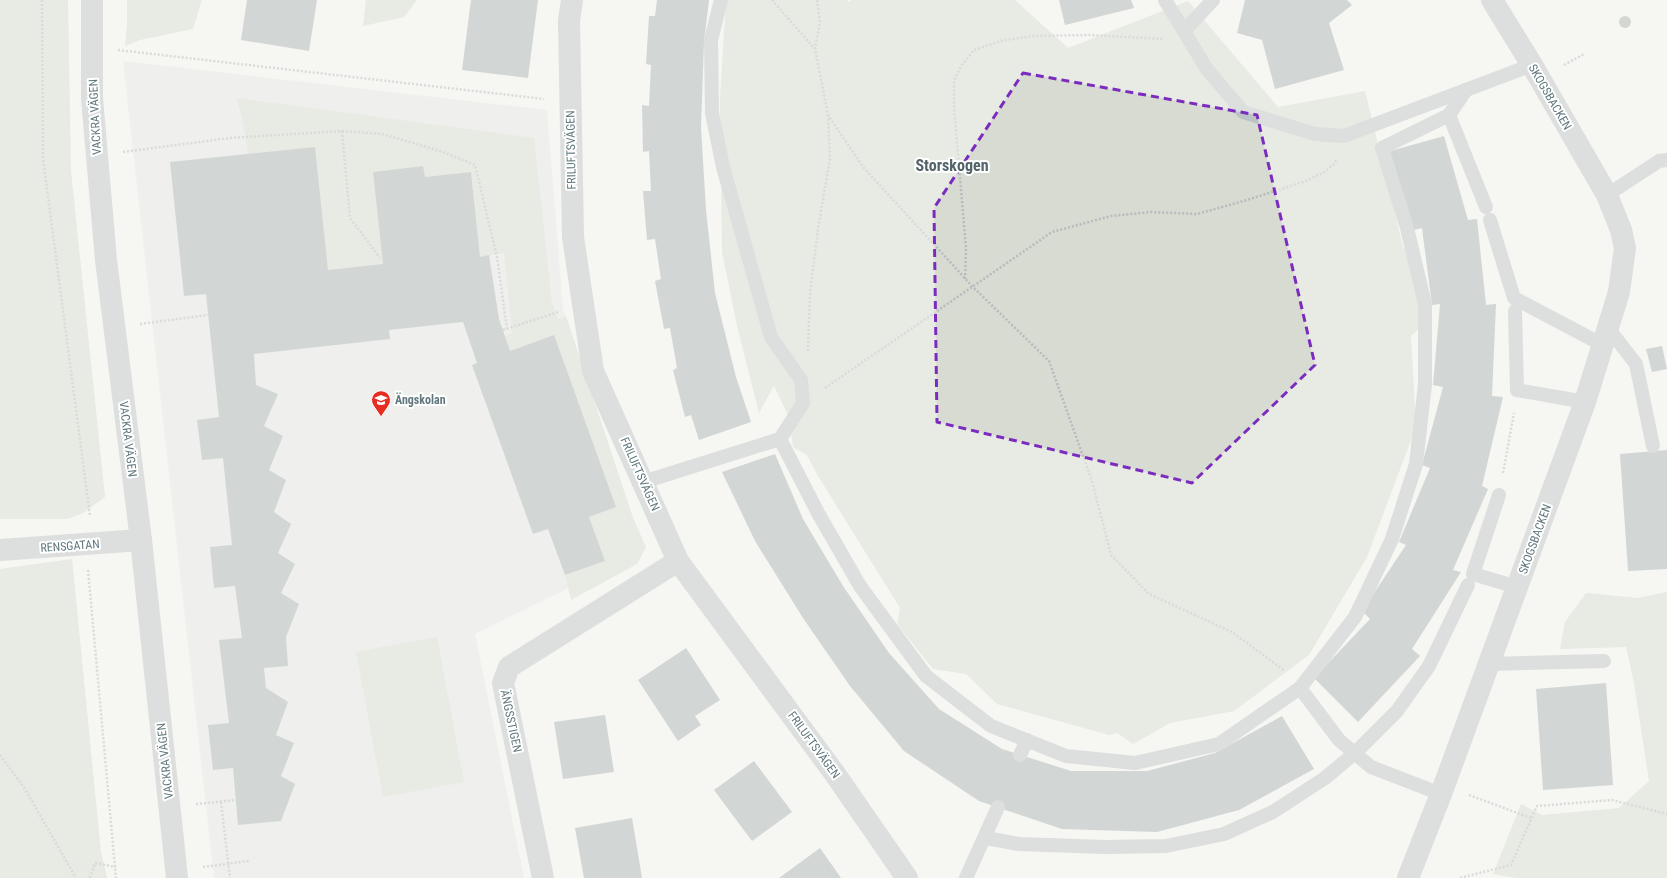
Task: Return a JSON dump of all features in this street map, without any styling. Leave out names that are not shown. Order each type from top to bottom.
[{"type":"street","name":"VACKRA VÄGEN","points":[[92,0],[92,98],[106,260],[141,540],[177,878]]},
{"type":"street","name":"FRILUFTSVÄGEN","points":[[572,0],[569,21],[573,237],[594,371],[678,561],[836,774],[907,878]]},
{"type":"street","name":"SKOGSBACKEN","points":[[1408,878],[1443,790],[1585,402],[1619,292],[1626,248],[1621,230],[1607,195],[1532,65],[1492,0]]},
{"type":"street","name":"RENSGATAN","points":[[0,550],[94,545],[141,540]]},
{"type":"street","name":"ÄNGSSTIGEN","points":[[543,878],[503,683],[509,667],[678,561]]},
{"type":"lane","points":[[643,482],[780,439],[803,403],[801,380],[771,337],[723,167],[712,113],[711,40],[721,0]]},
{"type":"lane","points":[[1165,0],[1206,68],[1243,112],[1315,134],[1344,136],[1532,65]]},
{"type":"lane","points":[[1184,31],[1212,0]]},
{"type":"lane","points":[[780,439],[818,513],[860,586],[926,676],[991,726],[1066,756],[1135,763],[1219,744],[1300,688],[1355,617],[1392,539],[1416,464],[1425,384],[1425,304],[1407,228],[1382,148],[1449,115],[1466,90]]},
{"type":"lane","points":[[1449,115],[1488,213],[1514,298],[1605,337],[1636,364],[1653,446]]},
{"type":"lane","points":[[1607,195],[1659,161],[1667,160]]},
{"type":"lane","points":[[1515,311],[1517,390],[1585,402]]},
{"type":"lane","points":[[1499,495],[1473,574],[1517,587]]},
{"type":"lane","points":[[986,838],[1019,844],[1112,847],[1166,846],[1224,834],[1273,812],[1324,778],[1355,753],[1397,711],[1429,666],[1468,585]]},
{"type":"lane","points":[[1489,664],[1604,661]]},
{"type":"lane","points":[[1300,688],[1339,740],[1372,767],[1443,790]]},
{"type":"lane","points":[[1020,755],[1027,740]]},
{"type":"lane","points":[[966,878],[986,838],[998,807]]},
{"type":"path","points":[[42,0],[43,158],[94,545],[88,566],[116,878]]},
{"type":"path","points":[[772,0],[814,49]]},
{"type":"path","points":[[801,380],[806,371],[810,293],[830,158],[828,115],[814,49],[820,22],[816,0]]},
{"type":"path","points":[[965,279],[966,248],[954,107],[954,81],[960,66],[974,50],[1004,40],[1035,36],[1098,35],[1161,40],[1184,31]]},
{"type":"path","points":[[117,50],[570,102]]},
{"type":"path","points":[[828,115],[862,167],[965,279],[1049,361],[1092,481],[1111,555],[1149,594],[1232,632],[1289,674],[1300,688]]},
{"type":"path","points":[[123,152],[230,138],[342,131],[382,134],[440,151],[474,165],[497,257],[507,329]]},
{"type":"path","points":[[342,131],[350,218],[380,258]]},
{"type":"path","points":[[803,403],[1052,232],[1111,216],[1152,212],[1197,214],[1303,182],[1323,173],[1334,164],[1341,151],[1344,136]]},
{"type":"path","points":[[503,330],[583,304]]},
{"type":"path","points":[[139,324],[208,315]]},
{"type":"path","points":[[1502,479],[1515,412]]},
{"type":"path","points":[[0,755],[25,789],[76,878]]},
{"type":"path","points":[[1443,790],[1531,818]]},
{"type":"path","points":[[192,804],[236,800]]},
{"type":"path","points":[[1460,878],[1511,865],[1537,806],[1612,800],[1667,814]]},
{"type":"path","points":[[221,802],[230,878]]},
{"type":"path","points":[[199,868],[249,861]]},
{"type":"path","points":[[90,878],[95,863],[116,867]]},
{"type":"highlighted area","points":[[1023,73],[1257,115],[1315,365],[1192,483],[937,422],[934,208]]},
{"type":"shaded area","points":[[0,0],[68,0],[71,171],[105,497],[83,513],[67,519],[0,519]]},
{"type":"shaded area","points":[[127,0],[202,0],[193,29],[140,40],[125,46]]},
{"type":"shaded area","points":[[366,0],[417,0],[404,17],[363,26]]},
{"type":"shaded area","points":[[726,0],[847,0],[848,2],[852,0],[1015,0],[1068,48],[1188,1],[1278,107],[1365,91],[1403,247],[1421,266],[1425,323],[1411,336],[1416,427],[1367,557],[1309,655],[1234,711],[1170,723],[1133,744],[1117,733],[1109,735],[997,704],[966,674],[933,669],[897,624],[900,608],[818,476],[807,455],[793,447],[789,417],[774,386],[759,413],[737,326],[722,252],[720,98]]},
{"type":"shaded area","name":"Ängskolan","points":[[123,61],[547,110],[563,309],[644,551],[475,634],[524,878],[214,878]]},
{"type":"shaded area","points":[[237,98],[534,138],[552,304],[558,319],[566,316],[633,518],[646,547],[637,564],[571,600],[565,575],[605,561],[589,517],[616,507],[553,335],[510,351],[505,337],[512,333],[504,253],[480,257],[471,172],[425,177],[423,166],[373,172],[383,264],[328,270],[315,147],[248,154],[244,127]]},
{"type":"shaded area","points":[[72,559],[101,852],[107,878],[0,878],[0,569]]},
{"type":"shaded area","points":[[1667,592],[1667,878],[1517,878],[1493,874],[1521,804],[1542,815],[1619,808],[1649,781],[1634,683],[1626,647],[1560,649],[1565,622],[1586,593],[1637,598]]},
{"type":"shaded area","points":[[437,637],[464,782],[383,797],[356,652]]},
{"type":"building","points":[[247,0],[317,0],[309,51],[241,40]]},
{"type":"building","points":[[471,0],[538,0],[528,78],[462,70]]},
{"type":"building","points":[[657,0],[709,0],[704,42],[701,128],[706,210],[715,293],[736,377],[751,422],[699,440],[691,415],[685,417],[673,370],[677,368],[670,328],[664,329],[655,281],[661,279],[655,239],[647,240],[643,191],[651,191],[649,151],[643,152],[642,105],[649,106],[651,65],[646,64],[649,16],[655,16]]},
{"type":"building","points":[[1059,0],[1131,0],[1134,8],[1065,25]]},
{"type":"building","points":[[1245,0],[1347,0],[1352,5],[1329,23],[1344,70],[1275,89],[1262,40],[1237,33]]},
{"type":"building","points":[[1444,136],[1468,220],[1477,219],[1486,305],[1496,304],[1492,396],[1503,397],[1482,486],[1488,489],[1453,570],[1461,572],[1412,649],[1420,656],[1358,722],[1314,678],[1370,619],[1362,611],[1406,545],[1399,542],[1430,468],[1422,465],[1443,387],[1433,385],[1440,304],[1432,305],[1422,228],[1414,230],[1387,152]]},
{"type":"building","points":[[315,147],[328,270],[383,264],[373,172],[423,166],[425,177],[471,172],[480,257],[489,255],[499,319],[510,351],[554,335],[616,507],[589,517],[605,561],[565,575],[548,529],[533,534],[472,365],[477,363],[463,322],[389,330],[390,339],[254,354],[256,385],[278,394],[264,426],[283,436],[269,470],[286,480],[274,512],[291,524],[278,553],[295,564],[281,593],[299,604],[286,637],[288,666],[264,668],[266,688],[288,702],[276,735],[294,743],[281,776],[295,784],[281,821],[238,825],[233,768],[213,770],[208,725],[229,723],[219,640],[242,638],[235,586],[214,588],[210,547],[232,545],[223,458],[202,460],[197,420],[219,417],[206,294],[184,296],[170,162]]},
{"type":"building","points":[[1662,346],[1667,369],[1652,372],[1646,349]]},
{"type":"building","points":[[1667,450],[1667,569],[1628,571],[1620,454]]},
{"type":"building","points":[[775,454],[803,519],[843,586],[889,653],[939,709],[1002,749],[1071,771],[1147,771],[1215,753],[1282,716],[1314,769],[1239,810],[1157,832],[1062,829],[979,801],[904,751],[850,686],[803,618],[755,541],[722,472]]},
{"type":"building","points":[[686,648],[720,700],[695,716],[701,725],[678,741],[638,680]]},
{"type":"building","points":[[1606,683],[1613,785],[1543,790],[1536,689]]},
{"type":"building","points":[[605,715],[614,772],[563,779],[554,722]]},
{"type":"building","points":[[754,761],[792,812],[752,841],[714,790]]},
{"type":"building","points":[[632,818],[642,878],[584,878],[575,828]]},
{"type":"building","points":[[820,848],[841,878],[779,878]]},
{"type":"place","name":"Ängskolan","points":[[381,417]]},
{"type":"district","name":"Storskogen","points":[[952,165]]}]
